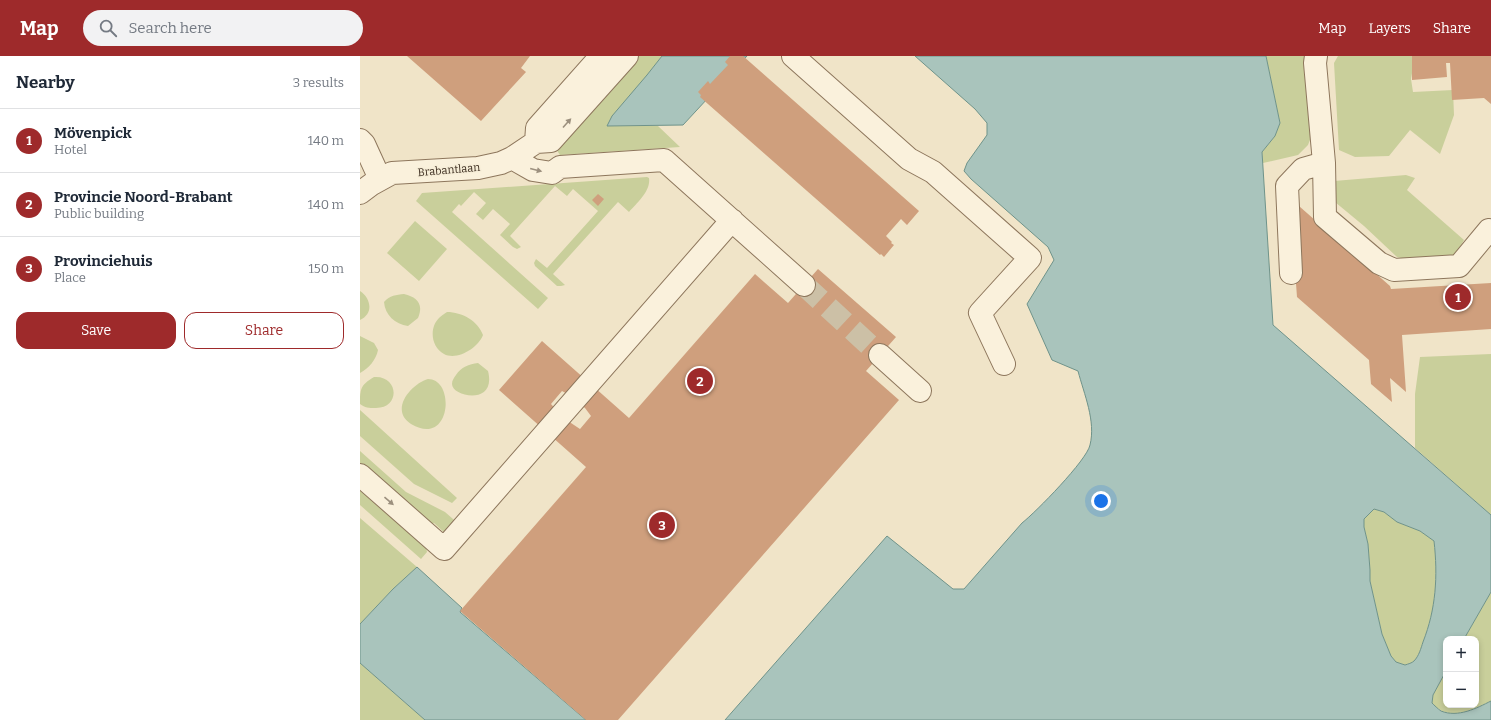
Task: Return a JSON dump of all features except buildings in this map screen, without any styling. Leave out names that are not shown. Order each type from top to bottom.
[{"type":"street","points":[[560,167],[557,161],[547,154],[536,142],[537,128],[601,56]]},
{"type":"street","name":"Brabantlaan","points":[[360,193],[380,179],[392,173],[478,168],[501,163],[512,158],[536,142],[551,141],[627,56]]},
{"type":"street","points":[[793,56],[909,159],[933,172],[1030,258],[980,313],[1004,364]]},
{"type":"street","points":[[1316,56],[1315,63],[1324,163],[1325,217],[1379,263],[1394,270],[1459,266],[1489,230]]},
{"type":"street","points":[[360,140],[366,148],[380,179]]},
{"type":"street","points":[[512,158],[533,170],[552,173],[560,167],[664,160],[804,285]]},
{"type":"street","points":[[1290,273],[1287,186],[1303,169],[1324,163]]},
{"type":"street","points":[[360,475],[444,549],[732,220]]},
{"type":"street","points":[[880,355],[920,391]]},
{"type":"green space","points":[[633,56],[662,56],[608,126],[658,126],[680,147],[560,155],[556,149]]},
{"type":"green space","points":[[1266,56],[1307,56],[1313,132],[1308,145],[1298,155],[1263,163],[1262,152],[1275,136],[1280,123]]},
{"type":"green space","points":[[1338,56],[1415,56],[1411,79],[1413,92],[1453,90],[1454,115],[1440,154],[1410,130],[1389,156],[1355,157],[1339,150],[1334,63]]},
{"type":"green space","points":[[1406,175],[1415,178],[1407,190],[1464,240],[1457,252],[1448,259],[1427,264],[1397,257],[1364,226],[1335,202],[1334,181]]},
{"type":"green space","points":[[649,178],[649,183],[646,192],[629,212],[618,202],[553,274],[565,285],[561,286],[557,286],[535,266],[534,263],[536,259],[547,268],[598,211],[573,189],[567,196],[555,186],[510,236],[521,247],[517,249],[500,235],[510,224],[493,209],[483,220],[476,214],[486,203],[474,192],[461,206],[459,204],[452,212],[548,298],[538,309],[416,201],[422,193]]},
{"type":"green space","points":[[415,221],[447,249],[419,281],[387,253]]},
{"type":"green space","points":[[360,291],[369,302],[369,310],[360,320]]},
{"type":"green space","points":[[404,294],[416,299],[420,305],[420,313],[418,318],[408,326],[395,321],[389,315],[386,311],[384,302],[396,295]]},
{"type":"green space","points":[[447,312],[453,312],[469,318],[481,330],[483,335],[472,349],[455,356],[449,356],[440,351],[436,347],[433,337],[436,322]]},
{"type":"green space","points":[[360,336],[374,343],[378,350],[372,363],[360,373]]},
{"type":"green space","points":[[1491,354],[1491,515],[1415,448],[1415,394],[1420,357]]},
{"type":"green space","points":[[478,363],[488,371],[489,382],[486,390],[481,394],[473,396],[466,395],[454,389],[452,381],[458,372],[466,366]]},
{"type":"green space","points":[[374,377],[382,378],[388,381],[394,392],[393,398],[383,407],[369,408],[360,404],[360,395],[363,385]]},
{"type":"green space","points":[[428,379],[437,382],[443,389],[445,410],[441,420],[434,427],[424,429],[411,424],[405,418],[402,412],[402,405],[409,392],[415,386]]},
{"type":"green space","points":[[360,410],[457,498],[452,503],[414,484],[360,436]]},
{"type":"green space","points":[[360,451],[406,492],[445,512],[461,526],[446,534],[434,523],[431,525],[360,463]]},
{"type":"green space","points":[[360,488],[426,547],[427,552],[421,559],[360,505]]},
{"type":"green space","points":[[1374,509],[1384,512],[1397,522],[1420,531],[1434,541],[1436,580],[1431,617],[1417,657],[1413,662],[1405,665],[1396,662],[1391,656],[1382,634],[1370,581],[1368,544],[1364,527],[1364,519]]},
{"type":"green space","points":[[360,518],[417,567],[393,589],[360,624]]},
{"type":"green space","points":[[1491,592],[1491,701],[1479,706],[1479,636],[1466,636]]},
{"type":"green space","points":[[360,663],[425,720],[360,720]]},
{"type":"green space","points":[[1443,677],[1443,708],[1475,708],[1461,713],[1448,713],[1442,711],[1432,703],[1433,695]]},
{"type":"water","points":[[662,56],[747,56],[683,125],[607,126],[612,116]]},
{"type":"water","points":[[915,56],[1266,56],[1280,123],[1275,136],[1262,152],[1273,325],[1491,515],[1491,592],[1466,636],[1443,636],[1443,677],[1433,695],[1432,703],[1441,711],[1447,713],[1461,713],[1479,708],[1479,706],[1491,701],[1491,720],[725,720],[887,536],[953,589],[964,589],[1022,523],[1071,473],[1087,452],[1090,445],[1092,427],[1086,398],[1078,371],[1052,360],[1027,304],[1054,260],[1048,247],[971,179],[964,171],[967,163],[987,135],[987,123],[975,109]],"holes":[[[1374,509],[1384,512],[1397,522],[1420,531],[1434,541],[1436,567],[1435,592],[1431,617],[1421,649],[1413,662],[1405,665],[1396,662],[1391,656],[1382,634],[1370,581],[1368,544],[1364,527],[1364,519]]]},
{"type":"water","points":[[417,567],[462,608],[460,612],[586,720],[425,720],[360,663],[360,624],[393,589]]},
{"type":"tunnel","points":[[804,285],[880,355]]},
{"type":"place","name":"Mövenpick","points":[[1458,297]]},
{"type":"place","name":"Provincie Noord-Brabant","points":[[700,381]]},
{"type":"place","name":"Provinciehuis","points":[[662,525]]}]
